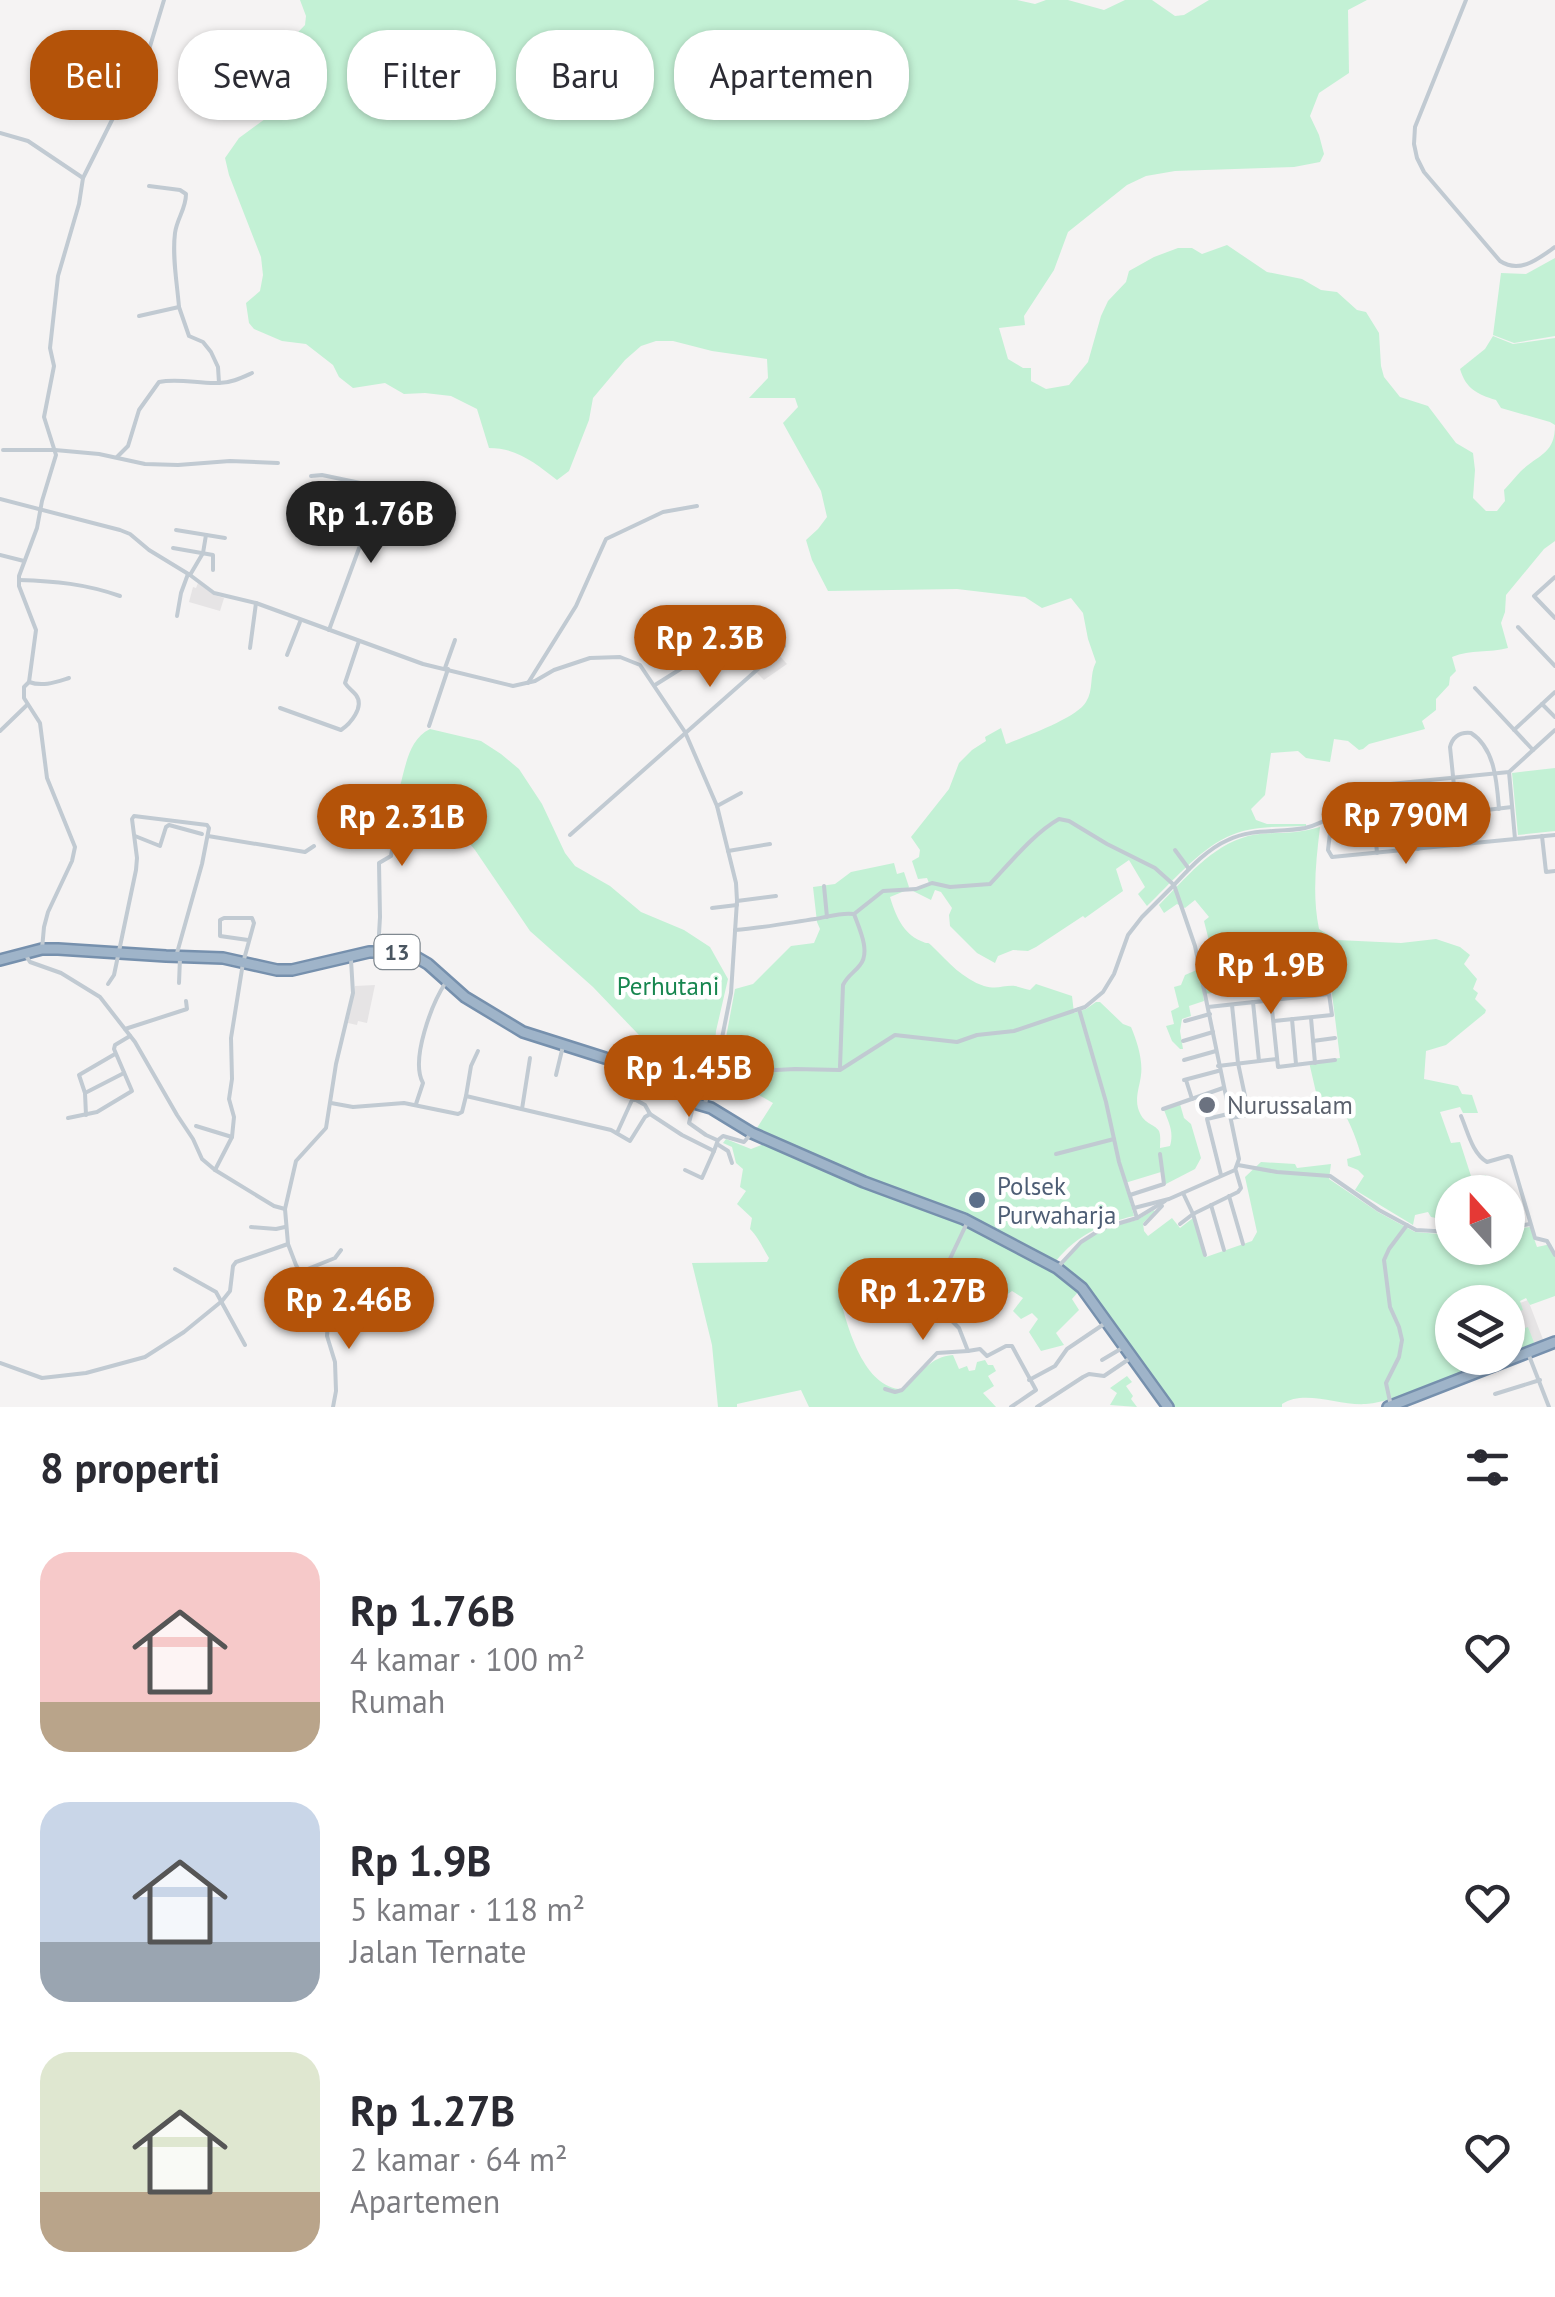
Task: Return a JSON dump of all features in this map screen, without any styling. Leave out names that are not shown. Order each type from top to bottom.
[{"type":"highway","name":"13","points":[[0,960],[42,949],[222,958],[263,969],[284,970],[378,951],[416,957],[465,998],[511,1026],[635,1069],[752,1133],[864,1182],[968,1220],[1057,1268],[1078,1284],[1168,1407]]},
{"type":"highway","points":[[1525,1354],[1555,1342]]},
{"type":"highway","points":[[1390,1406],[1461,1375]]},
{"type":"street","points":[[42,949],[48,912],[75,847],[47,778],[40,724],[23,692],[29,682],[36,630],[19,580],[54,466],[55,450],[44,417],[54,366],[50,348],[58,276],[83,178],[145,63],[164,0]]},
{"type":"street","points":[[1466,0],[1415,126],[1417,158],[1424,172],[1509,267],[1535,262],[1555,247]]},
{"type":"street","points":[[0,133],[28,140],[83,178]]},
{"type":"street","points":[[149,186],[186,194],[174,245],[178,306],[189,336],[206,344],[216,361],[219,384]]},
{"type":"street","points":[[139,316],[178,306]]},
{"type":"street","points":[[117,457],[128,446],[137,414],[157,383],[174,380],[219,384],[252,373]]},
{"type":"street","points":[[2,450],[55,450],[178,466],[230,461],[278,463]]},
{"type":"street","points":[[312,476],[322,474],[412,494]]},
{"type":"street","points":[[329,630],[384,488]]},
{"type":"street","points":[[0,499],[130,534],[217,594],[256,603],[409,660],[506,685],[528,684],[554,670],[601,656],[634,661],[646,672],[685,732],[717,806],[734,872],[737,903],[733,981],[715,1074],[689,1122],[728,1150],[732,1163]]},
{"type":"street","points":[[528,684],[576,606],[606,540],[663,512],[697,506]]},
{"type":"street","points":[[176,530],[225,538]]},
{"type":"street","points":[[176,616],[180,593],[203,554],[206,535]]},
{"type":"street","points":[[173,548],[214,556],[213,570]]},
{"type":"street","points":[[0,555],[24,561]]},
{"type":"street","points":[[1554,615],[1534,596],[1555,577]]},
{"type":"street","points":[[19,580],[70,582],[120,596]]},
{"type":"street","points":[[250,648],[256,603]]},
{"type":"street","points":[[288,655],[301,620]]},
{"type":"street","points":[[732,620],[740,630]]},
{"type":"street","points":[[570,835],[784,646],[764,621],[757,620],[655,685]]},
{"type":"street","points":[[1518,627],[1555,666]]},
{"type":"street","points":[[428,726],[454,640]]},
{"type":"street","points":[[280,708],[341,730],[347,726],[359,703],[345,685],[358,641]]},
{"type":"street","points":[[29,682],[37,685],[69,678]]},
{"type":"street","points":[[1475,688],[1533,750]]},
{"type":"street","points":[[1514,730],[1555,692]]},
{"type":"street","points":[[1542,704],[1555,717]]},
{"type":"street","points":[[0,731],[27,705]]},
{"type":"street","points":[[1377,853],[1371,786],[1509,772],[1555,730]]},
{"type":"street","points":[[1460,844],[1450,744],[1456,736],[1465,733],[1480,739],[1496,774],[1500,808]]},
{"type":"street","points":[[1509,772],[1516,839]]},
{"type":"street","points":[[1412,782],[1418,849]]},
{"type":"street","points":[[717,806],[740,793]]},
{"type":"street","points":[[378,951],[379,863],[391,856],[393,842],[393,817],[382,800]]},
{"type":"street","points":[[1512,807],[1332,824],[1328,850],[1334,857],[1555,835]]},
{"type":"street","points":[[715,1074],[840,1070],[895,1035],[957,1042],[1014,1031],[1079,1009],[1103,992],[1128,935],[1142,917],[1189,869],[1230,838],[1252,832],[1307,828],[1341,812]]},
{"type":"street","points":[[108,984],[114,975],[136,870],[132,819],[136,816],[208,825],[178,957],[179,983]]},
{"type":"street","points":[[735,930],[854,914],[883,891],[916,889],[932,882],[950,887],[990,884],[1045,828],[1059,819],[1155,868],[1174,885],[1195,946],[1239,1159],[1238,1192],[1180,1224]]},
{"type":"street","points":[[135,836],[160,846],[168,825],[305,852],[314,846]]},
{"type":"street","points":[[1542,836],[1546,872],[1555,870]]},
{"type":"street","points":[[354,843],[393,842]]},
{"type":"street","points":[[728,851],[770,844]]},
{"type":"street","points":[[1175,850],[1189,869]]},
{"type":"street","points":[[824,886],[827,917]]},
{"type":"street","points":[[712,908],[776,896]]},
{"type":"street","points":[[840,1070],[842,985],[865,955],[854,914]]},
{"type":"street","points":[[215,1170],[232,1137],[231,1038],[243,963],[254,926],[253,918],[220,920],[221,937],[248,940]]},
{"type":"street","points":[[25,954],[30,962],[92,989],[115,1014],[149,1064],[202,1159],[285,1210]]},
{"type":"street","points":[[333,1407],[335,1362],[327,1336],[328,1322],[288,1244],[285,1210],[296,1161],[324,1130],[353,993],[350,956]]},
{"type":"street","points":[[416,1104],[423,1083],[418,1075],[418,1057],[434,1000],[446,982]]},
{"type":"street","points":[[1185,1020],[1232,1004],[1330,994],[1332,1015],[1274,1021]]},
{"type":"street","points":[[1271,1000],[1278,1067],[1335,1060]]},
{"type":"street","points":[[125,1029],[187,1009],[186,1001]]},
{"type":"street","points":[[1254,1002],[1259,1061]]},
{"type":"street","points":[[1222,1176],[1208,1118],[1248,1115],[1232,1004]]},
{"type":"street","points":[[1079,1009],[1136,1218]]},
{"type":"street","points":[[1310,1017],[1316,1062]]},
{"type":"street","points":[[1292,1019],[1296,1065]]},
{"type":"street","points":[[1182,1041],[1213,1032]]},
{"type":"street","points":[[68,1118],[97,1112],[130,1092],[114,1054],[115,1045],[130,1036]]},
{"type":"street","points":[[1313,1041],[1335,1038]]},
{"type":"street","points":[[556,1075],[563,1046]]},
{"type":"street","points":[[330,1103],[353,1107],[416,1104],[458,1114],[462,1112],[478,1051]]},
{"type":"street","points":[[1184,1060],[1216,1051]]},
{"type":"street","points":[[86,1115],[79,1075],[114,1054]]},
{"type":"street","points":[[522,1109],[530,1058]]},
{"type":"street","points":[[1192,1099],[1185,1080],[1238,1064],[1278,1059]]},
{"type":"street","points":[[85,1093],[124,1073]]},
{"type":"street","points":[[1163,1108],[1223,1088]]},
{"type":"street","points":[[466,1096],[617,1133],[631,1141],[650,1114]]},
{"type":"street","points":[[617,1133],[632,1100],[639,1101],[650,1114],[714,1151]]},
{"type":"street","points":[[1462,1116],[1480,1158],[1485,1162],[1511,1157],[1534,1238],[1547,1241],[1555,1255]]},
{"type":"street","points":[[196,1126],[232,1137]]},
{"type":"street","points":[[685,1170],[702,1178],[724,1136],[746,1142],[752,1133]]},
{"type":"street","points":[[1056,1154],[1114,1140]]},
{"type":"street","points":[[1130,1196],[1164,1184],[1160,1154]]},
{"type":"street","points":[[1134,1208],[1183,1194],[1237,1168],[1330,1176],[1408,1225],[1435,1232]]},
{"type":"street","points":[[1183,1194],[1194,1214],[1205,1255]]},
{"type":"street","points":[[1229,1196],[1243,1244]]},
{"type":"street","points":[[1057,1268],[1081,1242],[1103,1228],[1136,1218],[1169,1199]]},
{"type":"street","points":[[1145,1224],[1169,1199]]},
{"type":"street","points":[[1210,1205],[1224,1250]]},
{"type":"street","points":[[922,1319],[936,1306],[948,1263],[968,1220]]},
{"type":"street","points":[[1525,1225],[1530,1224]]},
{"type":"street","points":[[1390,1406],[1386,1383],[1399,1358],[1402,1340],[1390,1307],[1384,1260],[1408,1225]]},
{"type":"street","points":[[251,1228],[286,1227]]},
{"type":"street","points":[[0,1363],[42,1378],[86,1373],[140,1358],[184,1332],[222,1301],[230,1291],[236,1262],[288,1244]]},
{"type":"street","points":[[300,1272],[329,1261],[341,1250]]},
{"type":"street","points":[[176,1269],[216,1292],[245,1345]]},
{"type":"street","points":[[911,1308],[922,1319]]},
{"type":"street","points":[[922,1319],[942,1311],[959,1328],[968,1351]]},
{"type":"street","points":[[1029,1380],[1058,1364],[1068,1349],[1107,1322]]},
{"type":"street","points":[[885,1389],[902,1390],[937,1354],[980,1349],[987,1356],[1010,1344],[1036,1390],[1011,1407]]},
{"type":"street","points":[[1102,1360],[1124,1347]]},
{"type":"street","points":[[1528,1353],[1549,1407]]},
{"type":"street","points":[[1036,1407],[1083,1377],[1104,1376],[1132,1357]]},
{"type":"street","points":[[1494,1394],[1540,1380]]},
{"type":"shaded area","points":[[198,583],[224,598],[220,611],[189,602]]},
{"type":"shaded area","points":[[769,644],[787,664],[764,680],[751,659]]},
{"type":"shaded area","points":[[375,985],[367,1023],[348,1023],[355,986]]},
{"type":"shaded area","points":[[1528,1300],[1544,1342],[1525,1350],[1525,1301]]},
{"type":"green space","points":[[300,0],[1017,0],[1035,4],[1068,0],[1104,10],[1125,0],[1152,0],[1175,16],[1209,0],[1367,0],[1348,10],[1349,73],[1319,93],[1310,116],[1324,154],[1320,162],[1294,167],[1175,171],[1146,176],[1127,185],[1068,232],[1054,270],[1024,316],[1025,325],[999,328],[1008,359],[1031,368],[1031,381],[1046,389],[1069,385],[1088,362],[1101,316],[1108,301],[1126,282],[1129,271],[1178,248],[1192,248],[1202,254],[1227,245],[1267,272],[1337,292],[1357,310],[1366,312],[1379,333],[1384,377],[1400,397],[1428,406],[1456,443],[1473,453],[1473,498],[1486,511],[1497,511],[1505,501],[1504,490],[1549,448],[1555,425],[1555,541],[1506,595],[1501,623],[1508,648],[1452,657],[1456,671],[1436,699],[1436,710],[1422,721],[1425,729],[1359,750],[1348,741],[1334,739],[1330,762],[1306,758],[1298,751],[1271,753],[1265,795],[1251,809],[1256,820],[1306,826],[1256,829],[1227,837],[1195,859],[1147,906],[1138,894],[1145,887],[1129,860],[1116,869],[1123,891],[1036,947],[1013,950],[998,956],[995,963],[977,953],[950,926],[952,908],[941,892],[935,890],[931,900],[911,890],[929,883],[927,878],[918,879],[912,861],[919,857],[920,850],[911,837],[949,789],[959,763],[986,741],[985,737],[1001,728],[1006,744],[1061,720],[1086,702],[1096,662],[1083,613],[1071,598],[1042,608],[1025,597],[957,589],[828,591],[806,540],[827,517],[821,491],[783,423],[798,407],[795,398],[749,398],[768,378],[767,359],[673,341],[641,346],[593,398],[589,420],[569,471],[557,480],[517,454],[489,448],[477,409],[451,396],[404,394],[385,383],[353,388],[339,377],[333,365],[306,344],[282,341],[254,329],[249,323],[246,303],[260,291],[261,257],[225,158],[239,138],[264,120],[327,120],[327,30],[300,30],[306,16]]},
{"type":"green space","points":[[1555,258],[1555,336],[1514,343],[1493,335],[1501,273],[1526,274]]},
{"type":"green space","points":[[1493,336],[1513,344],[1555,338],[1555,425],[1501,408],[1496,400],[1469,386],[1460,369],[1485,349]]},
{"type":"green space","name":"Perhutani","points":[[430,729],[481,741],[501,754],[519,769],[575,866],[610,886],[641,912],[684,930],[710,947],[728,979],[716,1031],[713,1067],[698,1083],[694,1084],[660,1057],[593,987],[530,931],[475,850],[440,809],[403,792],[400,786],[409,753],[417,739]]},
{"type":"green space","points":[[1555,768],[1555,831],[1518,835],[1512,773]]},
{"type":"green space","points":[[1320,827],[1315,891],[1319,929],[1337,940],[1401,943],[1436,939],[1470,955],[1464,964],[1477,979],[1475,999],[1485,1013],[1446,1045],[1426,1051],[1424,1079],[1458,1086],[1462,1094],[1472,1095],[1478,1113],[1463,1113],[1460,1107],[1440,1112],[1451,1143],[1460,1142],[1471,1175],[1435,1175],[1435,1218],[1428,1212],[1415,1215],[1413,1225],[1355,1190],[1364,1176],[1348,1166],[1347,1159],[1361,1155],[1348,1120],[1336,1099],[1318,1101],[1309,1062],[1340,1058],[1331,986],[1326,982],[1258,989],[1257,965],[1246,964],[1245,986],[1203,994],[1204,1001],[1189,1006],[1191,1016],[1182,1019],[1180,1031],[1183,1049],[1172,1041],[1166,1026],[1174,1024],[1171,1011],[1179,1007],[1174,987],[1181,985],[1185,975],[1199,969],[1195,954],[1206,950],[1209,941],[1204,921],[1209,917],[1195,900],[1185,908],[1177,904],[1164,913],[1159,905],[1199,864],[1222,847],[1254,835]]},
{"type":"green space","points":[[894,863],[897,874],[904,872],[909,887],[890,897],[909,934],[930,944],[963,975],[984,986],[1030,990],[1036,984],[1072,996],[1074,1013],[1100,1002],[1131,1027],[1141,1063],[1138,1108],[1143,1118],[1159,1131],[1160,1148],[1170,1146],[1171,1141],[1164,1110],[1180,1104],[1184,1118],[1191,1124],[1201,1158],[1195,1169],[1166,1184],[1161,1172],[1125,1183],[1134,1216],[1091,1231],[1056,1261],[957,1211],[871,1179],[757,1128],[773,1103],[757,1094],[759,1069],[720,1070],[735,989],[753,984],[791,946],[814,943],[820,929],[813,887],[835,884],[851,872]]},
{"type":"green space","points":[[726,1139],[751,1149],[764,1144],[947,1219],[1055,1270],[1079,1291],[1072,1299],[1079,1310],[1056,1333],[1064,1345],[1041,1351],[1029,1332],[1038,1319],[1032,1313],[1021,1319],[1013,1311],[1023,1298],[1012,1291],[1002,1298],[998,1295],[1001,1290],[989,1282],[986,1269],[976,1266],[945,1297],[937,1293],[923,1316],[918,1312],[922,1307],[920,1299],[914,1294],[893,1289],[872,1276],[840,1297],[860,1355],[879,1380],[905,1389],[926,1367],[945,1356],[953,1355],[959,1369],[967,1366],[969,1371],[985,1360],[996,1371],[988,1376],[994,1386],[983,1393],[996,1407],[809,1407],[801,1390],[737,1407],[718,1407],[712,1345],[692,1263],[767,1262],[769,1258],[750,1229],[752,1218],[737,1204],[746,1191],[740,1187],[743,1169],[736,1163],[732,1147],[723,1143]]},
{"type":"green space","points":[[1261,1162],[1295,1164],[1297,1168],[1331,1164],[1329,1179],[1378,1212],[1415,1232],[1435,1234],[1435,1265],[1525,1265],[1525,1228],[1530,1227],[1537,1247],[1551,1244],[1555,1256],[1555,1296],[1530,1305],[1525,1298],[1525,1285],[1435,1285],[1435,1375],[1456,1375],[1396,1398],[1366,1404],[1301,1398],[1282,1407],[1173,1407],[1104,1308],[1073,1275],[1059,1267],[1082,1242],[1103,1229],[1137,1220],[1154,1210],[1143,1223],[1148,1236],[1172,1218],[1180,1228],[1193,1218],[1206,1257],[1252,1241],[1257,1232],[1245,1177]]},
{"type":"green space","points":[[1528,1327],[1535,1345],[1525,1349]]},
{"type":"green space","points":[[1127,1376],[1132,1382],[1126,1386],[1137,1407],[1110,1405],[1117,1393],[1110,1388]]},
{"type":"place","name":"Nurussalam","points":[[1207,1105]]},
{"type":"place","name":"Polsek Purwaharja","points":[[977,1200]]}]
